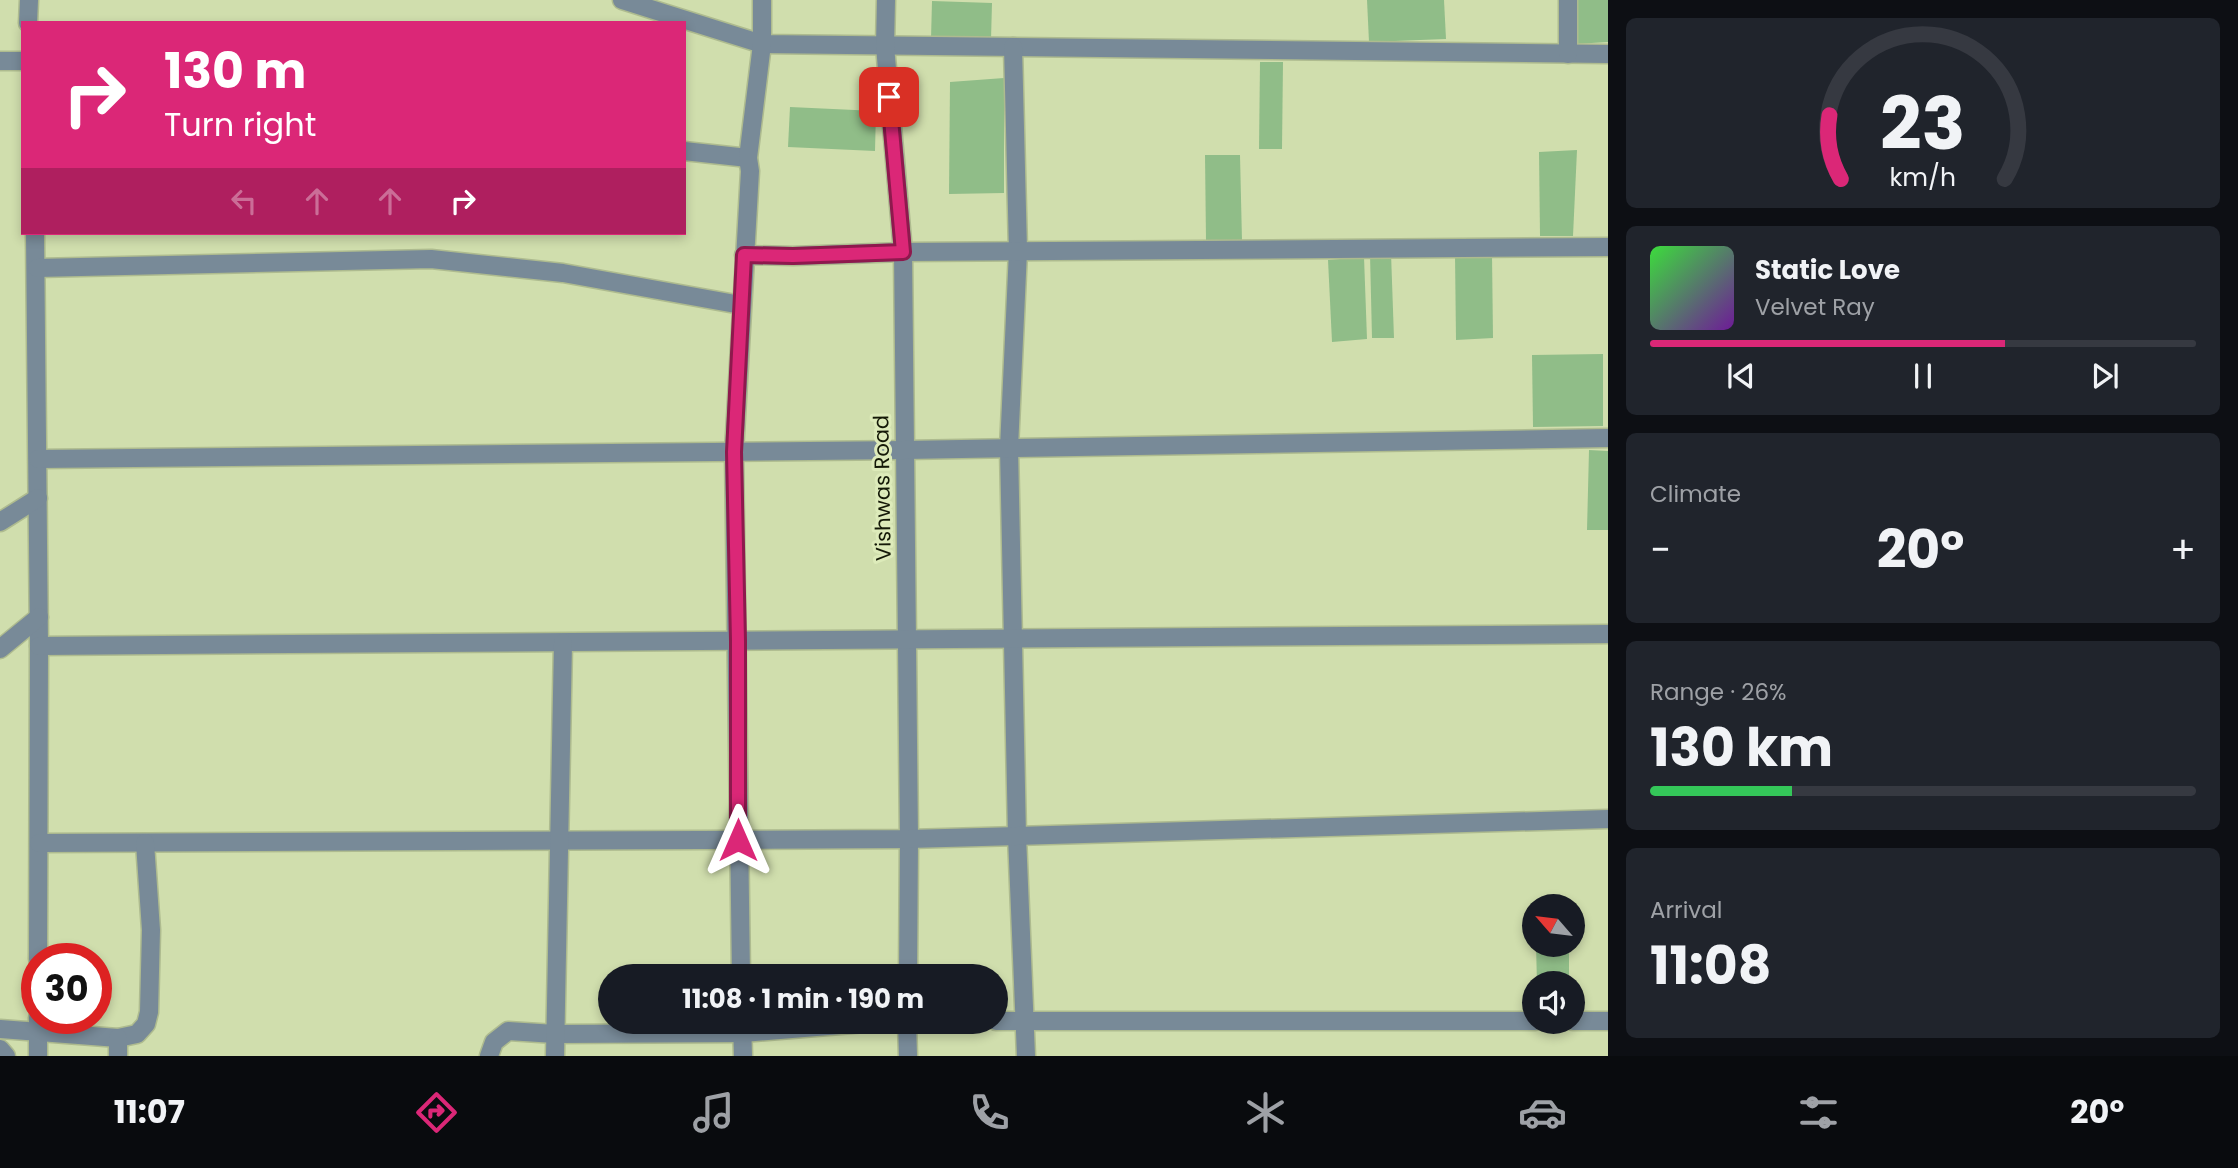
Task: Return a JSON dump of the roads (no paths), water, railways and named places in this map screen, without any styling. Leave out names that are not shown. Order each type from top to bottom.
[{"type":"street","points":[[29,0],[29,21]]},
{"type":"street","points":[[622,0],[762,44],[1608,54]]},
{"type":"street","points":[[741,964],[734,452],[750,171],[748,158],[762,44],[762,0]]},
{"type":"street","name":"Vishwas Road","points":[[886,0],[885,46],[903,252],[908,964]]},
{"type":"street","points":[[1568,0],[1568,54]]},
{"type":"street","points":[[1013,47],[1018,251],[1009,448],[1017,836],[1026,1056]]},
{"type":"street","points":[[0,61],[21,61]]},
{"type":"street","points":[[686,151],[748,158]]},
{"type":"street","points":[[35,235],[39,617],[38,943]]},
{"type":"street","points":[[744,255],[1608,247]]},
{"type":"street","points":[[37,268],[431,259],[563,273],[741,305]]},
{"type":"street","points":[[38,459],[1608,439]]},
{"type":"street","points":[[0,522],[38,498]]},
{"type":"street","points":[[0,649],[39,617]]},
{"type":"street","points":[[39,646],[1608,634]]},
{"type":"street","points":[[555,1056],[563,642]]},
{"type":"street","points":[[38,843],[909,839],[1608,819]]},
{"type":"street","points":[[71,1034],[118,1047],[146,1024],[149,1012],[151,930],[145,843]]},
{"type":"street","points":[[1008,1021],[1522,1021]]},
{"type":"street","points":[[1585,1021],[1608,1021]]},
{"type":"street","points":[[0,1030],[21,1027]]},
{"type":"street","points":[[489,1056],[494,1042],[508,1031],[555,1034],[598,1032]]},
{"type":"street","points":[[38,1034],[38,1056]]},
{"type":"street","points":[[743,1034],[744,1056]]},
{"type":"street","points":[[907,1034],[908,1056]]},
{"type":"street","points":[[0,1049],[6,1056]]}]
